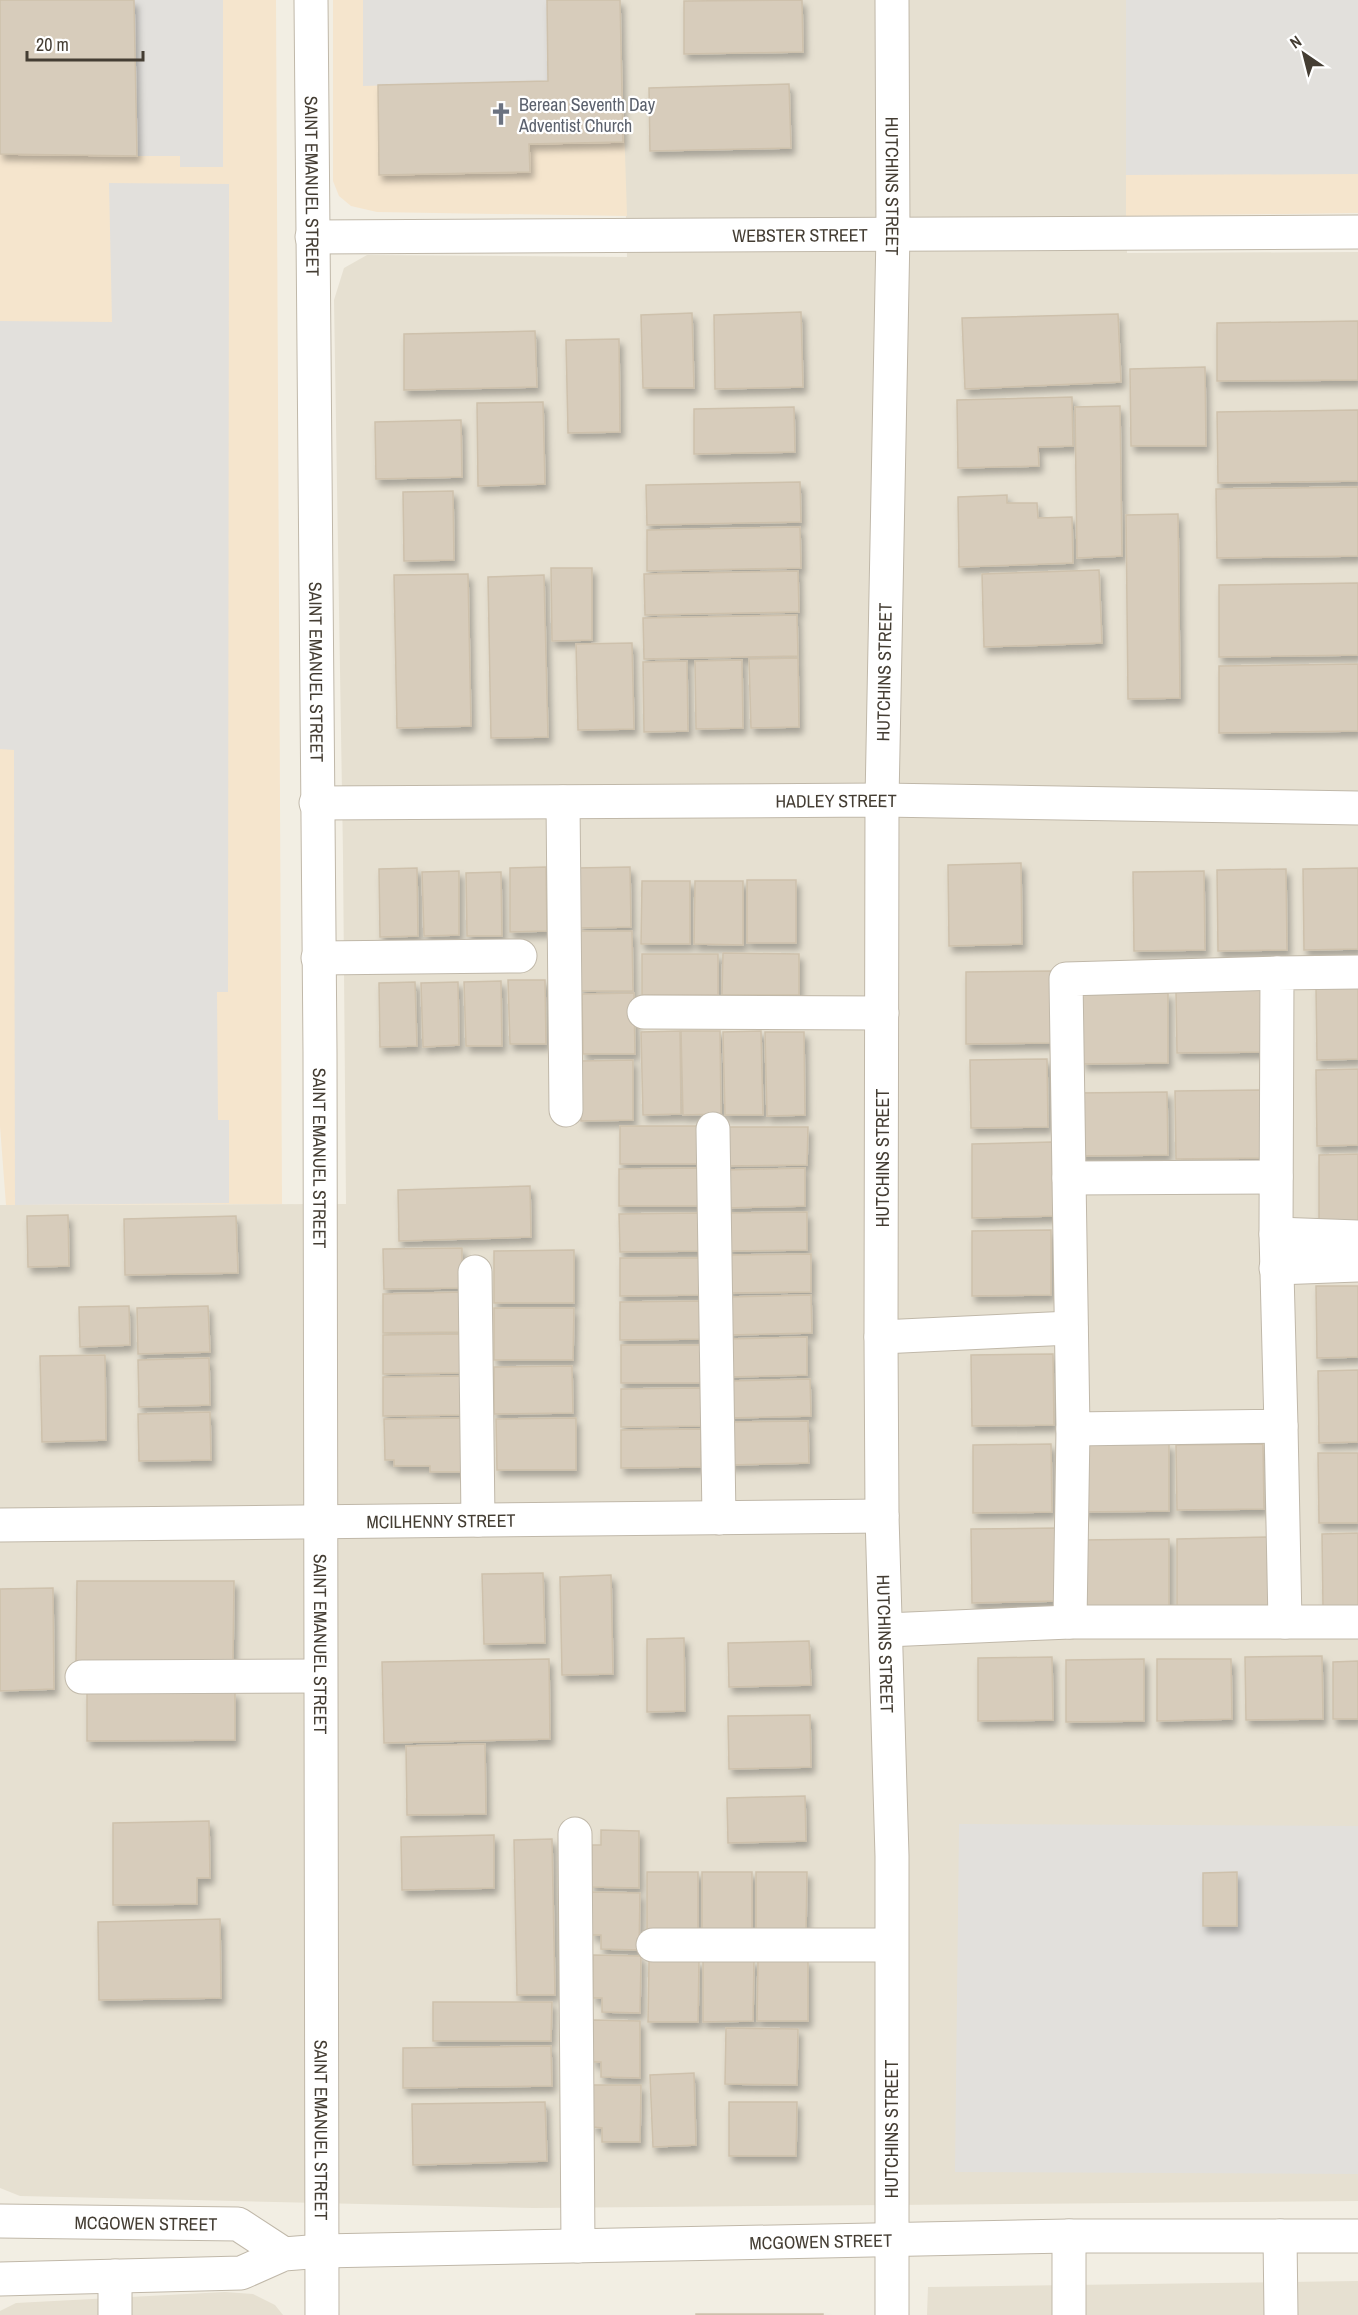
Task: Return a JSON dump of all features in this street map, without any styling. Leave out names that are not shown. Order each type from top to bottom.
[{"type":"street","name":"SAINT EMANUEL STREET","points":[[311,0],[318,958],[322,2315]]},
{"type":"street","name":"HUTCHINS STREET","points":[[892,0],[893,233],[882,800],[882,1516],[892,1856],[892,2315]]},
{"type":"street","name":"WEBSTER STREET","points":[[312,237],[1358,232]]},
{"type":"street","name":"HADLEY STREET","points":[[316,803],[882,800],[1358,808]]},
{"type":"street","points":[[563,802],[566,1110]]},
{"type":"street","points":[[318,958],[520,956]]},
{"type":"street","points":[[1070,1622],[1073,1429],[1066,980],[1358,972]]},
{"type":"street","points":[[1277,973],[1276,1268],[1285,1622]]},
{"type":"street","points":[[644,1012],[882,1013]]},
{"type":"street","points":[[713,1129],[719,1518]]},
{"type":"street","points":[[1069,1178],[1276,1177]]},
{"type":"street","points":[[1276,1234],[1358,1237]]},
{"type":"street","points":[[1276,1268],[1358,1265]]},
{"type":"street","points":[[476,1272],[478,1520]]},
{"type":"street","points":[[882,1337],[1071,1328]]},
{"type":"street","points":[[1073,1429],[1281,1426]]},
{"type":"street","name":"MCILHENNY STREET","points":[[0,1524],[882,1516]]},
{"type":"street","points":[[886,1629],[1070,1622],[1358,1622]]},
{"type":"street","points":[[82,1677],[320,1676]]},
{"type":"street","points":[[575,1834],[578,2246]]},
{"type":"street","points":[[653,1945],[891,1945]]},
{"type":"street","name":"MCGOWEN STREET","points":[[0,2221],[238,2224],[284,2254]]},
{"type":"street","points":[[1069,2236],[1070,2315]]},
{"type":"street","points":[[1280,2236],[1281,2315]]},
{"type":"street","name":"MCGOWEN STREET","points":[[0,2279],[241,2273],[284,2254],[322,2251],[891,2238],[1358,2236]]},
{"type":"street","points":[[115,2315],[116,2276]]},
{"type":"shaded area","points":[[0,0],[276,0],[282,1204],[6,1205],[0,1126]]},
{"type":"shaded area","points":[[134,0],[223,0],[223,167],[180,167],[180,156],[137,156]]},
{"type":"shaded area","points":[[333,0],[620,0],[627,216],[377,212],[351,206],[339,196],[333,181]]},
{"type":"shaded area","points":[[363,0],[547,0],[548,81],[363,86]]},
{"type":"shaded area","points":[[620,0],[1126,0],[1127,253],[1358,252],[1358,2201],[533,2208],[20,2196],[0,2188],[0,1205],[346,1204],[334,300],[344,268],[367,255],[627,257]]},
{"type":"shaded area","points":[[1126,0],[1358,0],[1358,213],[1126,216]]},
{"type":"shaded area","points":[[1126,0],[1358,0],[1358,174],[1126,175]]},
{"type":"shaded area","points":[[109,183],[229,184],[228,992],[217,992],[218,1120],[229,1120],[229,1203],[15,1205],[14,750],[0,749],[0,321],[112,322]]},
{"type":"shaded area","points":[[959,1824],[1358,1826],[1358,2174],[955,2172]]},
{"type":"shaded area","points":[[1358,2281],[1358,2315],[927,2315],[928,2287]]},
{"type":"shaded area","points":[[225,2292],[253,2294],[275,2305],[283,2315],[0,2315],[0,2311],[16,2303]]},
{"type":"building","points":[[0,0],[134,0],[137,156],[0,154]]},
{"type":"building","name":"Berean Seventh Day Adventist Church","points":[[547,0],[620,0],[623,142],[529,144],[530,172],[379,175],[378,85],[548,81]]},
{"type":"building","points":[[802,0],[803,52],[684,54],[684,1]]},
{"type":"building","points":[[789,84],[791,148],[650,151],[649,88]]},
{"type":"building","points":[[801,312],[803,387],[715,389],[714,315]]},
{"type":"building","points":[[692,313],[694,388],[643,388],[641,315]]},
{"type":"building","points":[[1118,314],[1121,382],[965,389],[962,318]]},
{"type":"building","points":[[1358,321],[1358,380],[1217,381],[1217,323]]},
{"type":"building","points":[[535,331],[537,387],[404,390],[404,334]]},
{"type":"building","points":[[619,339],[620,432],[568,433],[566,340]]},
{"type":"building","points":[[1205,367],[1206,446],[1131,446],[1130,369]]},
{"type":"building","points":[[1072,397],[1073,446],[1038,447],[1039,466],[958,468],[957,400]]},
{"type":"building","points":[[543,402],[545,484],[478,486],[477,403]]},
{"type":"building","points":[[1120,406],[1122,556],[1077,558],[1075,407]]},
{"type":"building","points":[[794,407],[795,452],[694,454],[694,409]]},
{"type":"building","points":[[1358,410],[1358,481],[1218,483],[1217,412]]},
{"type":"building","points":[[461,420],[462,477],[376,479],[375,422]]},
{"type":"building","points":[[800,482],[801,522],[647,525],[646,485]]},
{"type":"building","points":[[1358,487],[1358,556],[1217,558],[1216,489]]},
{"type":"building","points":[[453,491],[454,560],[404,561],[403,492]]},
{"type":"building","points":[[1007,495],[1007,503],[1037,503],[1038,518],[1072,517],[1073,563],[959,567],[958,497]]},
{"type":"building","points":[[1178,514],[1180,698],[1128,699],[1126,515]]},
{"type":"building","points":[[800,527],[801,568],[647,571],[647,530]]},
{"type":"building","points":[[551,568],[592,568],[592,640],[552,641]]},
{"type":"building","points":[[1099,570],[1102,643],[984,647],[982,574]]},
{"type":"building","points":[[798,571],[799,612],[645,615],[644,574]]},
{"type":"building","points":[[468,574],[471,726],[397,728],[394,575]]},
{"type":"building","points":[[544,575],[548,737],[491,738],[488,577]]},
{"type":"building","points":[[1358,583],[1358,655],[1219,657],[1219,585]]},
{"type":"building","points":[[797,615],[798,656],[644,659],[643,618]]},
{"type":"building","points":[[632,643],[634,729],[578,730],[576,644]]},
{"type":"building","points":[[798,658],[799,727],[751,728],[749,659]]},
{"type":"building","points":[[742,660],[743,728],[696,729],[695,661]]},
{"type":"building","points":[[687,661],[688,731],[644,732],[643,662]]},
{"type":"building","points":[[1358,664],[1358,731],[1219,733],[1219,666]]},
{"type":"building","points":[[1021,863],[1022,944],[949,946],[948,865]]},
{"type":"building","points":[[546,867],[547,931],[510,932],[510,868]]},
{"type":"building","points":[[630,867],[631,927],[579,928],[578,868]]},
{"type":"building","points":[[417,868],[418,936],[380,937],[379,869]]},
{"type":"building","points":[[1358,868],[1358,949],[1304,950],[1303,869]]},
{"type":"building","points":[[1286,869],[1287,950],[1218,951],[1217,870]]},
{"type":"building","points":[[459,871],[459,935],[424,936],[422,872]]},
{"type":"building","points":[[1204,871],[1205,950],[1134,951],[1133,872]]},
{"type":"building","points":[[501,872],[502,936],[467,936],[466,873]]},
{"type":"building","points":[[747,880],[796,880],[796,943],[747,943]]},
{"type":"building","points":[[642,881],[690,881],[690,944],[641,944]]},
{"type":"building","points":[[695,881],[743,881],[743,945],[694,944]]},
{"type":"building","points":[[580,931],[632,931],[633,991],[580,991]]},
{"type":"building","points":[[723,953],[799,954],[799,995],[722,995]]},
{"type":"building","points":[[642,954],[718,954],[718,995],[642,995]]},
{"type":"building","points":[[1052,971],[1052,1043],[966,1044],[966,972]]},
{"type":"building","points":[[508,980],[545,980],[546,1044],[510,1044]]},
{"type":"building","points":[[501,981],[502,1046],[466,1046],[464,982]]},
{"type":"building","points":[[415,982],[417,1046],[380,1047],[379,983]]},
{"type":"building","points":[[458,982],[459,1045],[423,1047],[421,983]]},
{"type":"building","points":[[1358,986],[1358,1059],[1317,1060],[1316,987]]},
{"type":"building","points":[[1264,989],[1264,1052],[1177,1053],[1176,991]]},
{"type":"building","points":[[634,993],[635,1054],[583,1054],[582,994]]},
{"type":"building","points":[[1168,993],[1168,1063],[1083,1064],[1082,995]]},
{"type":"building","points":[[680,1031],[681,1114],[643,1115],[641,1032]]},
{"type":"building","points":[[681,1031],[720,1031],[721,1114],[683,1115]]},
{"type":"building","points":[[761,1031],[763,1115],[725,1115],[723,1032]]},
{"type":"building","points":[[765,1032],[804,1032],[805,1115],[767,1116]]},
{"type":"building","points":[[1047,1059],[1048,1127],[971,1128],[970,1060]]},
{"type":"building","points":[[633,1060],[633,1120],[581,1121],[580,1061]]},
{"type":"building","points":[[1358,1069],[1358,1145],[1317,1146],[1316,1070]]},
{"type":"building","points":[[1261,1090],[1262,1158],[1176,1159],[1175,1091]]},
{"type":"building","points":[[1167,1092],[1168,1155],[1078,1156],[1078,1093]]},
{"type":"building","points":[[620,1126],[700,1126],[700,1164],[620,1164]]},
{"type":"building","points":[[724,1127],[808,1127],[807,1165],[724,1166]]},
{"type":"building","points":[[1052,1142],[1053,1216],[972,1218],[972,1144]]},
{"type":"building","points":[[1358,1154],[1358,1223],[1319,1224],[1319,1155]]},
{"type":"building","points":[[699,1168],[699,1206],[619,1206],[619,1169]]},
{"type":"building","points":[[805,1168],[805,1206],[726,1208],[725,1170]]},
{"type":"building","points":[[530,1186],[531,1237],[399,1241],[398,1190]]},
{"type":"building","points":[[807,1212],[807,1250],[727,1251],[726,1213]]},
{"type":"building","points":[[699,1213],[700,1251],[620,1252],[619,1214]]},
{"type":"building","points":[[68,1215],[69,1266],[28,1267],[27,1216]]},
{"type":"building","points":[[236,1216],[238,1273],[125,1275],[124,1219]]},
{"type":"building","points":[[1051,1230],[1051,1295],[972,1296],[972,1231]]},
{"type":"building","points":[[462,1248],[462,1288],[384,1289],[383,1249]]},
{"type":"building","points":[[574,1250],[574,1303],[494,1303],[494,1251]]},
{"type":"building","points":[[811,1254],[811,1292],[728,1293],[727,1255]]},
{"type":"building","points":[[620,1258],[701,1258],[700,1295],[620,1296]]},
{"type":"building","points":[[1316,1286],[1358,1286],[1358,1357],[1317,1358]]},
{"type":"building","points":[[462,1292],[462,1332],[383,1333],[383,1294]]},
{"type":"building","points":[[811,1295],[812,1333],[729,1335],[728,1297]]},
{"type":"building","points":[[701,1301],[701,1339],[620,1340],[620,1302]]},
{"type":"building","points":[[129,1306],[130,1345],[80,1347],[79,1307]]},
{"type":"building","points":[[208,1306],[210,1352],[138,1354],[137,1308]]},
{"type":"building","points":[[494,1308],[574,1308],[573,1360],[494,1360]]},
{"type":"building","points":[[461,1334],[462,1373],[383,1374],[383,1335]]},
{"type":"building","points":[[807,1337],[807,1375],[727,1377],[726,1339]]},
{"type":"building","points":[[621,1345],[701,1345],[701,1383],[621,1383]]},
{"type":"building","points":[[1053,1354],[1054,1425],[972,1426],[971,1355]]},
{"type":"building","points":[[105,1355],[106,1440],[42,1442],[40,1356]]},
{"type":"building","points":[[209,1358],[210,1405],[139,1407],[138,1360]]},
{"type":"building","points":[[572,1366],[573,1413],[494,1414],[494,1367]]},
{"type":"building","points":[[1358,1370],[1358,1442],[1319,1443],[1318,1371]]},
{"type":"building","points":[[462,1376],[462,1415],[383,1416],[383,1377]]},
{"type":"building","points":[[810,1379],[811,1416],[727,1418],[727,1381]]},
{"type":"building","points":[[701,1388],[701,1426],[621,1427],[621,1389]]},
{"type":"building","points":[[210,1412],[211,1460],[139,1461],[138,1414]]},
{"type":"building","points":[[465,1418],[465,1472],[430,1472],[430,1466],[394,1466],[394,1460],[385,1460],[384,1419]]},
{"type":"building","points":[[576,1418],[576,1470],[497,1470],[496,1419]]},
{"type":"building","points":[[808,1421],[809,1463],[729,1465],[729,1422]]},
{"type":"building","points":[[701,1429],[701,1467],[621,1468],[621,1430]]},
{"type":"building","points":[[1051,1444],[1052,1512],[973,1513],[973,1445]]},
{"type":"building","points":[[1169,1444],[1169,1511],[1083,1512],[1082,1445]]},
{"type":"building","points":[[1263,1444],[1264,1509],[1177,1510],[1176,1445]]},
{"type":"building","points":[[1318,1453],[1358,1453],[1358,1523],[1319,1523]]},
{"type":"building","points":[[1058,1528],[1059,1601],[972,1603],[971,1529]]},
{"type":"building","points":[[1358,1533],[1358,1606],[1323,1607],[1322,1534]]},
{"type":"building","points":[[1267,1537],[1268,1606],[1177,1608],[1177,1539]]},
{"type":"building","points":[[1169,1539],[1169,1608],[1083,1609],[1083,1540]]},
{"type":"building","points":[[543,1573],[545,1643],[484,1644],[482,1574]]},
{"type":"building","points":[[611,1575],[613,1674],[562,1675],[560,1577]]},
{"type":"building","points":[[77,1581],[234,1581],[233,1662],[76,1662]]},
{"type":"building","points":[[53,1588],[54,1689],[0,1691],[0,1589]]},
{"type":"building","points":[[684,1638],[685,1711],[647,1712],[647,1639]]},
{"type":"building","points":[[809,1641],[811,1685],[729,1687],[728,1643]]},
{"type":"building","points":[[1322,1656],[1323,1719],[1246,1720],[1245,1657]]},
{"type":"building","points":[[1052,1657],[1053,1720],[978,1721],[978,1658]]},
{"type":"building","points":[[549,1659],[550,1739],[384,1743],[382,1662]]},
{"type":"building","points":[[1144,1659],[1144,1721],[1066,1722],[1066,1660]]},
{"type":"building","points":[[1157,1659],[1231,1659],[1232,1719],[1157,1721]]},
{"type":"building","points":[[1358,1661],[1358,1719],[1333,1719],[1333,1662]]},
{"type":"building","points":[[235,1692],[235,1740],[87,1741],[87,1693]]},
{"type":"building","points":[[810,1715],[811,1767],[729,1769],[728,1716]]},
{"type":"building","points":[[485,1744],[486,1814],[407,1815],[406,1746]]},
{"type":"building","points":[[805,1796],[806,1841],[728,1843],[727,1798]]},
{"type":"building","points":[[209,1821],[210,1878],[197,1878],[197,1904],[113,1905],[113,1823]]},
{"type":"building","points":[[601,1830],[639,1831],[639,1888],[591,1887],[592,1845],[601,1845]]},
{"type":"building","points":[[494,1835],[494,1888],[402,1890],[401,1837]]},
{"type":"building","points":[[552,1839],[555,1995],[517,1995],[514,1840]]},
{"type":"building","points":[[647,1872],[698,1872],[698,1933],[647,1933]]},
{"type":"building","points":[[702,1872],[752,1872],[752,1932],[702,1932]]},
{"type":"building","points":[[756,1872],[807,1872],[806,1933],[756,1932]]},
{"type":"building","points":[[1237,1872],[1237,1926],[1203,1926],[1203,1873]]},
{"type":"building","points":[[592,1892],[640,1893],[639,1950],[601,1949],[601,1935],[592,1935]]},
{"type":"building","points":[[220,1919],[221,1998],[99,2000],[98,1922]]},
{"type":"building","points":[[593,1955],[641,1956],[640,2013],[602,2012],[602,1998],[593,1998]]},
{"type":"building","points":[[754,1960],[753,2021],[703,2022],[703,1961]]},
{"type":"building","points":[[758,1960],[808,1960],[808,2021],[757,2021]]},
{"type":"building","points":[[649,1961],[699,1961],[698,2022],[648,2022]]},
{"type":"building","points":[[433,2002],[552,2002],[551,2041],[433,2041]]},
{"type":"building","points":[[593,2020],[640,2021],[640,2078],[601,2077],[601,2062],[593,2062]]},
{"type":"building","points":[[726,2028],[798,2029],[797,2085],[725,2084]]},
{"type":"building","points":[[551,2046],[552,2086],[403,2088],[403,2048]]},
{"type":"building","points":[[694,2073],[696,2145],[653,2147],[650,2075]]},
{"type":"building","points":[[593,2085],[641,2085],[640,2142],[602,2142],[602,2128],[593,2127]]},
{"type":"building","points":[[545,2102],[547,2161],[413,2165],[412,2104]]},
{"type":"building","points":[[729,2102],[797,2102],[796,2156],[729,2156]]},
{"type":"building","points":[[823,2314],[823,2315],[696,2315]]},
{"type":"place","name":"Berean Seventh Day Adventist Church","points":[[501,114]]}]
